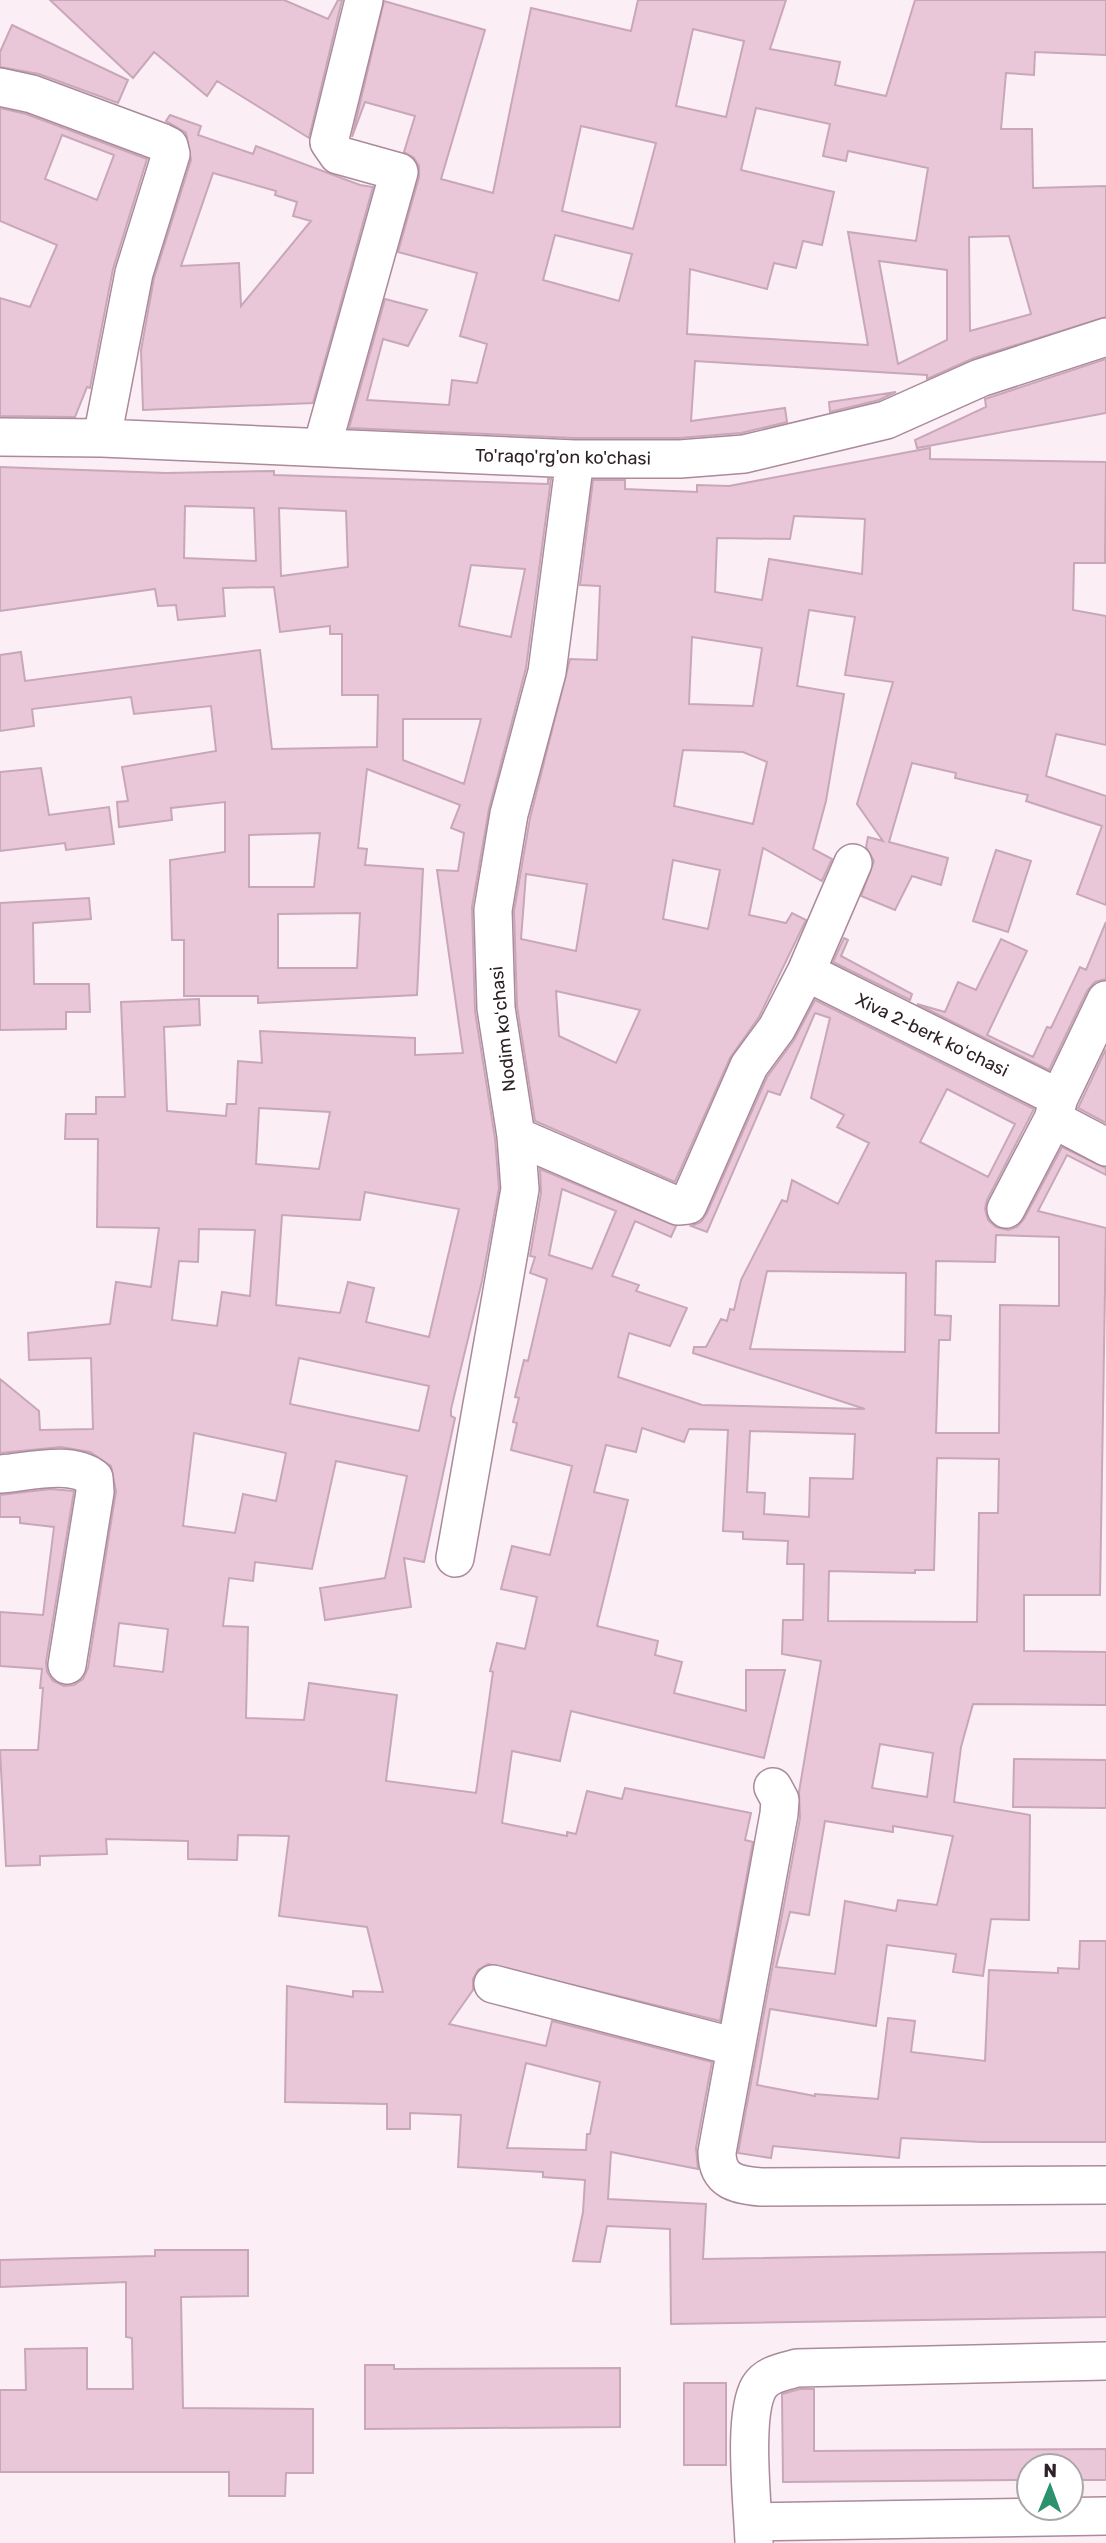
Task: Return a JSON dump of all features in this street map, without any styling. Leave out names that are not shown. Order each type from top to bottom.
[{"type":"street","points":[[322,447],[399,172],[338,155],[329,142],[364,0]]},
{"type":"street","points":[[0,87],[32,94],[169,146],[170,162],[134,273],[102,438]]},
{"type":"street","name":"To'raqo'rg'on ko'chasi","points":[[0,437],[102,438],[575,459],[680,459],[744,454],[886,420],[980,378],[1106,337]]},
{"type":"street","name":"Nodim koʻchasi","points":[[455,1558],[520,1189],[516,1136],[496,1009],[493,910],[509,814],[547,672],[575,459]]},
{"type":"street","points":[[516,1136],[678,1206],[688,1205],[749,1066],[777,1028],[806,972],[853,863]]},
{"type":"street","name":"Xiva 2-berk koʻchasi","points":[[806,972],[1056,1108],[1106,1147]]},
{"type":"street","points":[[1006,1209],[1106,1000]]},
{"type":"street","points":[[0,1474],[70,1469],[84,1470],[94,1478],[95,1492],[66,1665]]},
{"type":"street","points":[[773,1787],[780,1800],[779,1814],[717,2152],[717,2165],[723,2176],[733,2183],[761,2187],[1106,2185]]},
{"type":"street","points":[[492,1984],[736,2048]]},
{"type":"street","points":[[1106,2361],[797,2368],[773,2375],[760,2385],[754,2400],[751,2425],[754,2533],[1106,2516]]},
{"type":"building","points":[[50,0],[284,0],[328,19],[338,0],[342,0],[309,138],[217,81],[207,96],[154,52],[133,78]]},
{"type":"building","points":[[638,0],[786,0],[770,49],[840,62],[835,85],[886,96],[915,0],[1106,0],[1106,55],[1035,52],[1034,75],[1006,73],[1001,129],[1032,129],[1033,188],[1106,186],[1106,317],[974,358],[927,379],[927,375],[695,361],[691,421],[785,408],[787,422],[741,433],[679,438],[575,438],[349,428],[385,299],[427,310],[408,346],[383,339],[367,400],[449,405],[452,380],[477,383],[487,344],[460,336],[477,273],[398,252],[419,177],[419,166],[414,158],[404,152],[415,116],[365,102],[352,137],[384,1],[485,30],[441,179],[493,193],[531,8],[631,31]],"holes":[[[693,29],[744,41],[726,117],[676,106]],[[756,108],[830,124],[823,156],[846,161],[848,151],[928,168],[916,241],[848,232],[868,345],[687,334],[690,269],[767,289],[774,263],[796,268],[803,241],[822,245],[834,192],[741,170]],[[581,126],[656,143],[633,229],[562,211]],[[555,235],[632,254],[619,301],[543,280]],[[1009,236],[1031,314],[970,331],[969,237]],[[879,261],[947,270],[947,340],[898,364]]]},
{"type":"building","points":[[12,25],[128,80],[118,103],[39,74],[0,67],[0,52]]},
{"type":"building","points":[[0,108],[26,114],[147,159],[113,269],[90,388],[87,387],[75,417],[0,416],[0,298],[30,307],[57,245],[0,221]],"holes":[[[62,135],[114,155],[97,200],[45,179]]]},
{"type":"building","points":[[170,115],[201,126],[198,135],[253,154],[256,146],[360,185],[373,187],[313,403],[143,410],[141,350],[154,278],[191,160],[186,133],[166,121]],"holes":[[[213,173],[276,191],[275,195],[297,202],[293,216],[311,221],[241,306],[239,263],[181,266]]]},
{"type":"building","points":[[1106,359],[1106,413],[917,448],[915,440],[986,407],[985,399]]},
{"type":"building","points":[[896,392],[879,400],[830,412],[829,402]]},
{"type":"building","points":[[930,448],[930,459],[1106,462],[1105,563],[1074,563],[1073,610],[1106,616],[1106,745],[1056,734],[1046,776],[1106,796],[1106,905],[1077,894],[1102,826],[1026,801],[1028,795],[955,778],[956,773],[912,763],[889,842],[948,858],[941,885],[912,876],[895,910],[861,896],[874,861],[866,847],[868,837],[883,841],[857,804],[893,682],[845,675],[855,617],[809,610],[797,686],[844,694],[826,801],[813,849],[832,859],[822,881],[763,848],[749,915],[786,923],[792,913],[806,920],[759,1017],[730,1058],[675,1182],[535,1121],[517,1006],[514,911],[530,818],[570,659],[597,660],[600,586],[580,585],[593,480],[625,480],[625,489],[697,492],[697,485],[729,486]],"holes":[[[794,516],[865,519],[862,574],[769,559],[762,600],[715,592],[717,538],[790,539]],[[692,637],[762,648],[753,706],[689,704]],[[683,750],[743,752],[767,762],[753,824],[674,806]],[[673,860],[720,870],[708,929],[663,919]],[[526,874],[587,884],[576,951],[521,939]],[[556,991],[640,1010],[616,1063],[559,1036]]]},
{"type":"building","points":[[0,467],[166,473],[274,471],[274,475],[548,484],[548,479],[551,479],[526,668],[489,809],[472,907],[475,1011],[495,1138],[499,1188],[482,1281],[451,1409],[451,1416],[455,1418],[424,1562],[404,1558],[411,1607],[325,1620],[320,1588],[385,1578],[407,1476],[336,1461],[312,1569],[255,1562],[253,1581],[229,1578],[223,1626],[248,1627],[246,1718],[304,1720],[309,1683],[397,1695],[386,1781],[476,1793],[493,1672],[490,1671],[497,1643],[525,1649],[537,1597],[501,1589],[512,1546],[550,1555],[572,1466],[511,1450],[517,1423],[513,1422],[519,1398],[515,1397],[524,1360],[528,1361],[547,1279],[530,1273],[535,1257],[530,1256],[541,1193],[540,1169],[676,1226],[671,1237],[635,1221],[612,1276],[639,1285],[636,1291],[687,1308],[670,1346],[629,1333],[618,1377],[702,1405],[865,1409],[693,1353],[694,1347],[706,1347],[721,1319],[727,1321],[730,1309],[734,1310],[741,1280],[782,1200],[787,1202],[792,1180],[838,1204],[869,1143],[837,1127],[844,1115],[811,1098],[830,1018],[815,1013],[780,1095],[768,1091],[707,1232],[691,1226],[701,1222],[707,1213],[767,1077],[794,1040],[815,1000],[1034,1109],[987,1200],[985,1209],[988,1220],[996,1227],[1008,1230],[1017,1227],[1024,1219],[1062,1147],[1106,1168],[1106,1175],[1067,1155],[1038,1211],[1106,1228],[1100,1595],[1024,1595],[1024,1651],[1106,1652],[1106,1705],[973,1704],[961,1747],[954,1802],[1030,1815],[1029,1920],[991,1919],[983,1976],[953,1972],[956,1954],[887,1945],[876,2026],[770,2009],[757,2085],[815,2096],[878,2099],[888,2018],[915,2021],[911,2052],[985,2061],[989,1970],[1058,1973],[1058,1968],[1079,1969],[1080,1941],[1106,1941],[1106,2142],[982,2142],[901,2138],[899,2158],[773,2146],[771,2158],[738,2153],[800,1818],[799,1792],[821,1661],[782,1654],[783,1620],[803,1620],[804,1564],[787,1564],[788,1541],[743,1539],[743,1532],[723,1531],[728,1430],[689,1429],[684,1442],[642,1428],[636,1452],[606,1445],[594,1492],[628,1500],[597,1626],[658,1641],[655,1655],[682,1662],[674,1693],[746,1711],[746,1670],[785,1670],[764,1758],[571,1711],[560,1761],[512,1751],[502,1823],[567,1836],[567,1832],[576,1834],[587,1791],[622,1799],[625,1788],[751,1813],[745,1840],[753,1842],[720,2021],[488,1964],[478,1970],[473,1979],[473,1990],[449,2024],[546,2046],[552,2021],[712,2062],[696,2148],[698,2169],[611,2152],[608,2199],[706,2204],[703,2259],[1106,2252],[1106,2317],[671,2324],[670,2229],[607,2226],[600,2262],[573,2261],[583,2212],[585,2180],[543,2177],[543,2172],[458,2167],[461,2115],[410,2113],[410,2129],[387,2129],[387,2104],[285,2102],[287,1986],[353,1997],[353,1991],[383,1992],[367,1927],[279,1916],[289,1836],[238,1835],[237,1860],[188,1859],[188,1841],[106,1839],[107,1854],[40,1856],[40,1865],[6,1866],[0,1750],[38,1750],[43,1688],[40,1688],[42,1669],[0,1666],[0,1612],[43,1615],[54,1527],[20,1523],[20,1517],[0,1517],[0,1495],[50,1489],[74,1491],[46,1662],[47,1672],[53,1681],[64,1686],[74,1685],[83,1679],[88,1668],[116,1491],[111,1466],[90,1452],[61,1447],[0,1453],[0,1379],[39,1411],[40,1430],[93,1429],[91,1358],[29,1360],[28,1333],[110,1324],[116,1282],[151,1287],[159,1228],[97,1227],[98,1139],[65,1139],[66,1114],[96,1114],[96,1097],[125,1097],[121,1002],[199,999],[200,1025],[164,1027],[167,1111],[226,1116],[227,1104],[236,1104],[238,1061],[262,1063],[260,1031],[415,1038],[415,1055],[463,1053],[437,870],[458,871],[464,833],[451,828],[460,805],[367,769],[358,848],[367,849],[365,865],[423,869],[417,995],[258,1003],[258,996],[184,996],[184,940],[172,940],[170,860],[225,852],[225,802],[171,808],[172,820],[119,827],[117,802],[128,801],[122,767],[216,751],[211,706],[134,714],[131,697],[32,709],[34,726],[0,731],[0,655],[21,652],[25,681],[260,650],[272,749],[377,747],[378,695],[342,695],[342,634],[330,634],[330,626],[280,632],[274,587],[223,588],[225,616],[178,620],[176,605],[158,606],[155,589],[0,611]],"holes":[[[185,506],[254,508],[256,561],[184,558]],[[279,508],[346,511],[348,567],[281,576]],[[471,565],[525,569],[511,637],[459,626]],[[403,719],[481,719],[464,784],[403,760]],[[320,833],[314,887],[249,887],[249,835]],[[360,913],[357,968],[278,968],[278,914]],[[947,1089],[1015,1124],[988,1177],[920,1142]],[[259,1108],[330,1112],[319,1169],[256,1164]],[[562,1189],[616,1211],[592,1269],[549,1255]],[[365,1192],[459,1209],[429,1337],[366,1322],[374,1288],[348,1282],[340,1313],[276,1305],[282,1215],[360,1220]],[[199,1229],[255,1230],[250,1296],[222,1292],[217,1326],[172,1320],[179,1261],[198,1262]],[[996,1235],[1059,1237],[1059,1306],[1000,1305],[999,1433],[936,1433],[939,1340],[950,1340],[951,1316],[935,1315],[936,1261],[995,1262]],[[767,1271],[906,1273],[905,1352],[750,1349]],[[299,1358],[429,1386],[419,1431],[290,1404]],[[750,1431],[855,1434],[853,1479],[810,1478],[809,1517],[764,1514],[765,1493],[747,1492]],[[194,1433],[286,1453],[276,1501],[243,1494],[235,1533],[183,1526]],[[937,1458],[999,1459],[998,1513],[979,1513],[977,1622],[828,1621],[829,1571],[915,1573],[915,1570],[934,1570]],[[119,1623],[168,1629],[163,1672],[114,1666]],[[880,1744],[933,1753],[927,1797],[872,1788]],[[825,1821],[893,1832],[893,1826],[953,1836],[937,1905],[898,1900],[896,1911],[845,1901],[835,1974],[776,1967],[790,1912],[809,1915]],[[526,2063],[600,2082],[590,2134],[587,2134],[586,2150],[507,2148]]]},
{"type":"building","points":[[41,768],[49,815],[109,807],[114,844],[66,850],[65,843],[0,851],[0,772]]},
{"type":"building","points":[[996,850],[1031,861],[1008,932],[973,921]]},
{"type":"building","points":[[89,898],[91,919],[33,923],[34,984],[89,984],[90,1012],[66,1012],[66,1029],[0,1030],[0,903]]},
{"type":"building","points":[[1106,922],[1106,979],[1095,982],[1087,991],[1049,1070],[917,1004],[945,1012],[958,982],[976,990],[1001,939],[1027,951],[987,1035],[1033,1057],[1047,1027],[1051,1028],[1080,967],[1086,970]]},
{"type":"building","points":[[844,938],[848,940],[841,956],[912,994],[910,1000],[833,962]]},
{"type":"building","points":[[1106,1049],[1106,1123],[1078,1108]]},
{"type":"building","points":[[1014,1759],[1106,1760],[1106,1808],[1013,1807]]},
{"type":"building","points":[[155,2250],[248,2250],[248,2296],[181,2297],[183,2408],[313,2409],[313,2473],[286,2473],[285,2496],[229,2496],[229,2472],[0,2472],[0,2390],[26,2390],[25,2349],[87,2348],[87,2389],[133,2389],[132,2338],[126,2337],[126,2282],[0,2287],[0,2260],[155,2256]]},
{"type":"building","points":[[365,2365],[394,2365],[394,2369],[620,2368],[620,2427],[365,2429]]},
{"type":"building","points":[[684,2383],[726,2383],[726,2465],[684,2465]]},
{"type":"building","points":[[800,2389],[814,2389],[814,2451],[1106,2449],[1106,2480],[1085,2480],[1085,2452],[1015,2452],[1015,2480],[783,2482],[782,2394]]}]
